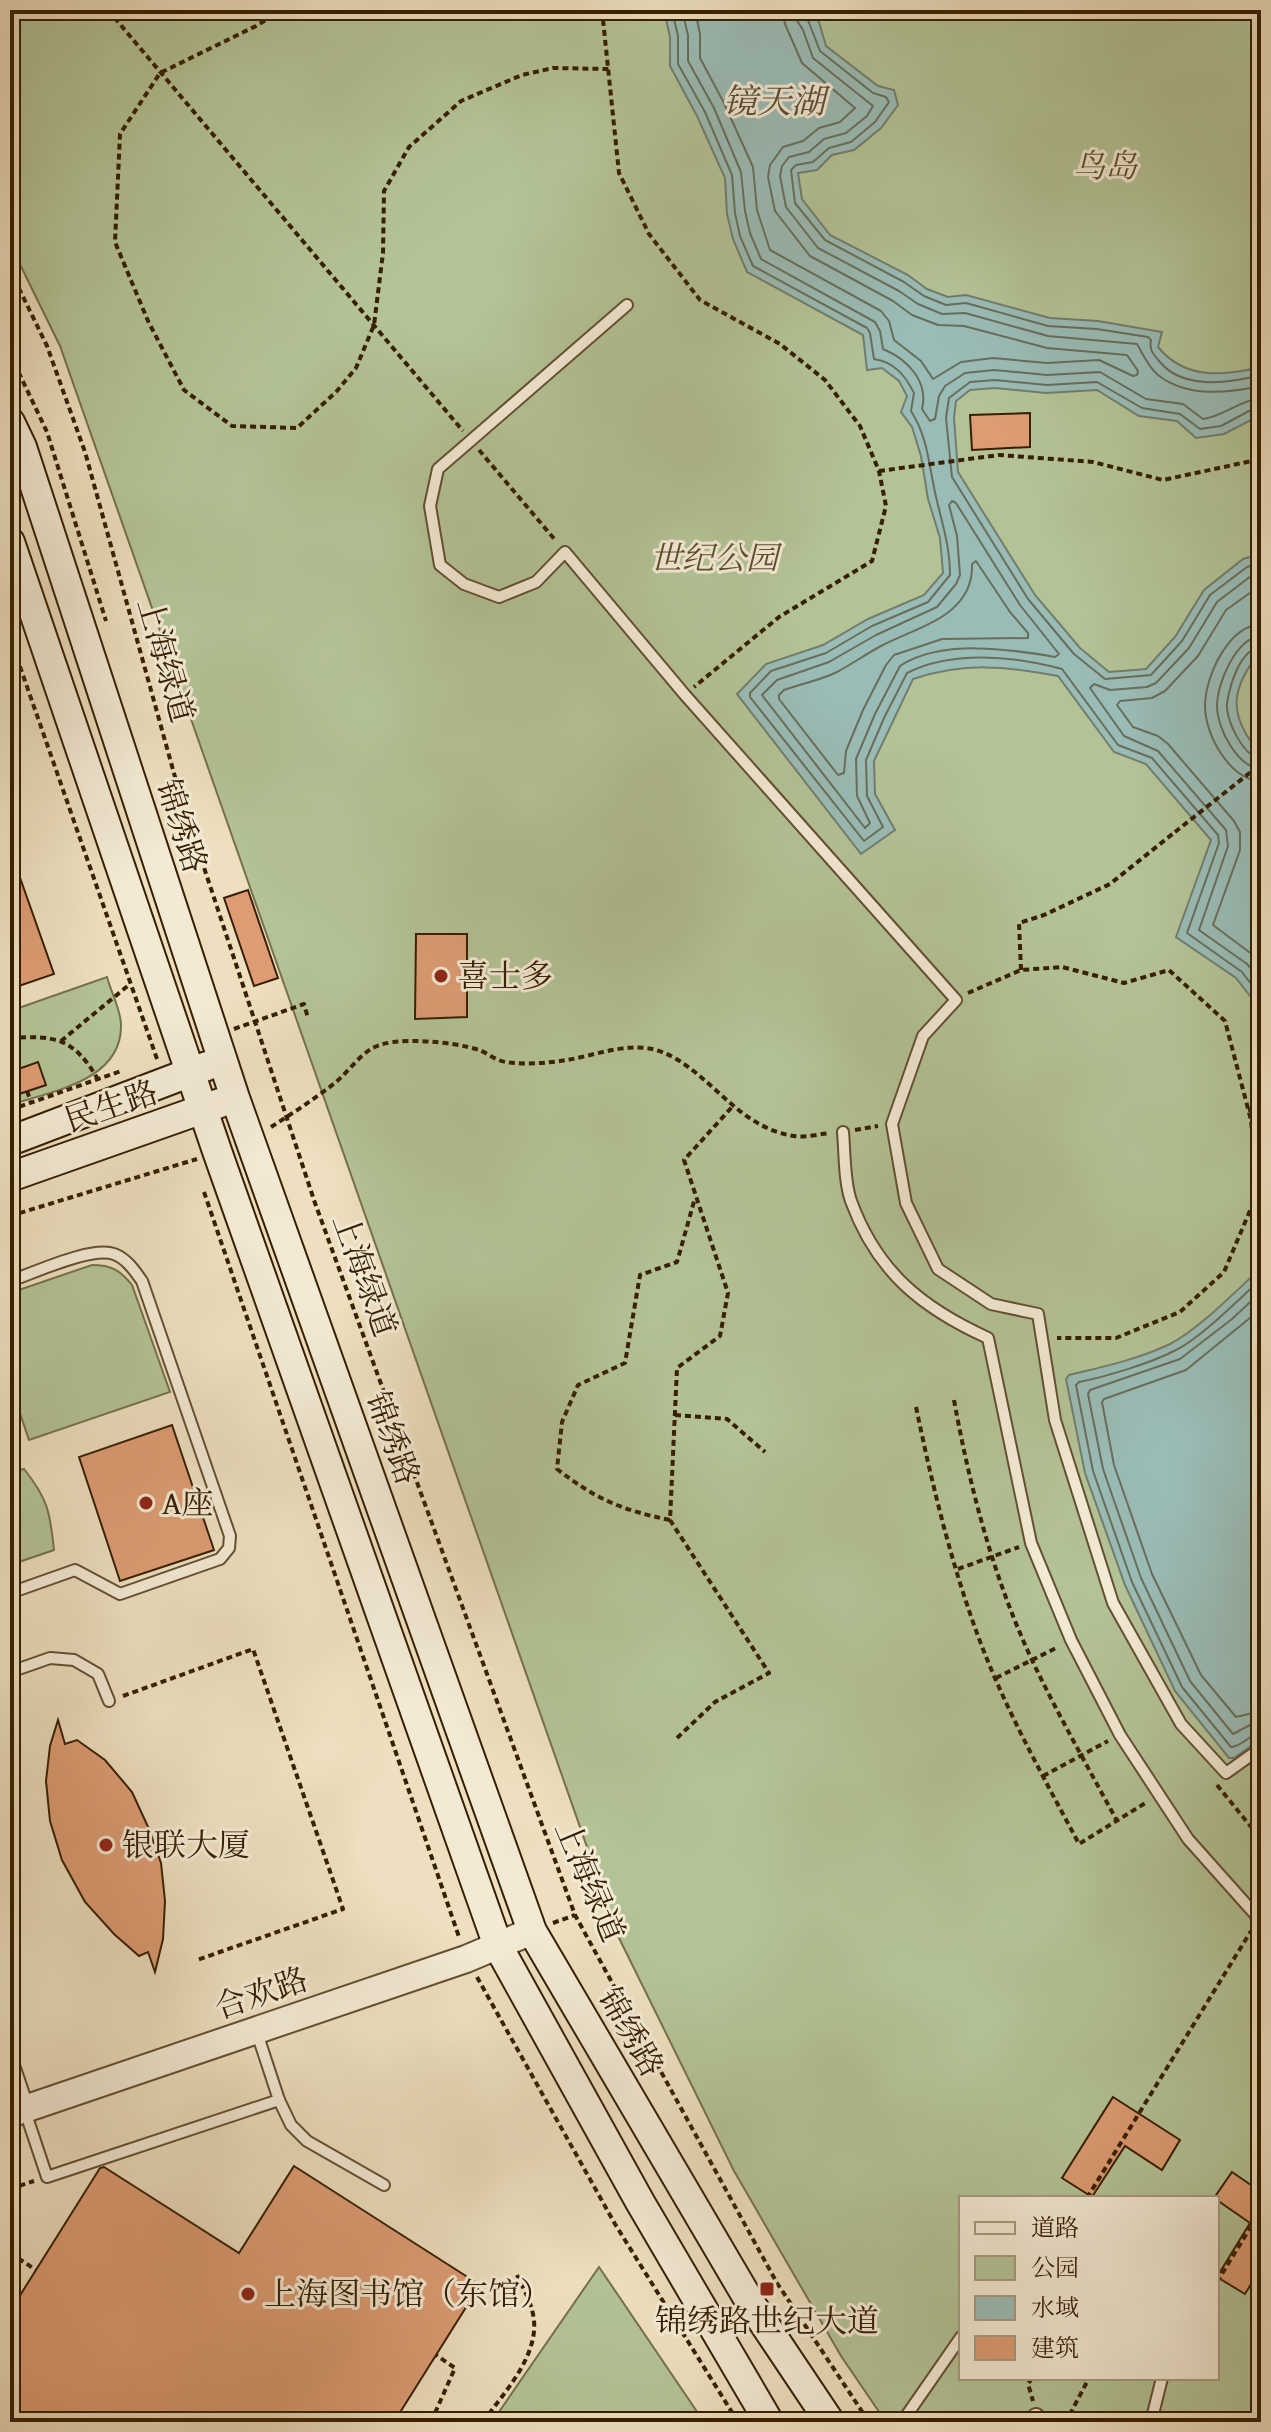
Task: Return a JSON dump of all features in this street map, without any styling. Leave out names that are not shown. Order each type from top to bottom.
[{"type":"main road","name":"锦绣路","points":[[10,422],[22,447],[224,1042],[235,1098],[257,1134],[532,1931],[753,2307],[830,2422]]},
{"type":"main road","points":[[10,542],[177,1059],[203,1109],[498,1946],[640,2202],[769,2422]]},
{"type":"main road","name":"民生路","points":[[10,1141],[177,1059],[224,1042]]},
{"type":"main road","name":"民生路","points":[[10,1177],[235,1098]]},
{"type":"street","name":"合欢路","points":[[17,2112],[498,1946],[532,1931]]},
{"type":"street","points":[[10,2069],[17,2112]]},
{"type":"lane","points":[[627,305],[438,469],[430,506],[440,565],[464,584],[499,597],[536,582],[565,552],[685,695],[956,1000],[923,1036],[892,1124],[906,1203],[938,1269],[991,1304],[1038,1314],[1055,1420],[1113,1603],[1181,1724],[1226,1773],[1261,1748]]},
{"type":"lane","points":[[843,1132],[851,1199],[877,1254],[916,1298],[955,1324],[988,1338],[1031,1543],[1071,1640],[1120,1735],[1188,1839],[1260,1919]]},
{"type":"lane","points":[[10,1281],[95,1253],[113,1254],[128,1263],[142,1281],[230,1536],[229,1548],[220,1559],[120,1594],[75,1570],[10,1593]]},
{"type":"lane","points":[[10,1672],[50,1658],[74,1660],[98,1674],[109,1701]]},
{"type":"lane","points":[[256,2030],[279,2100],[291,2125],[307,2141],[384,2185]]},
{"type":"lane","points":[[17,2112],[47,2177],[279,2100]]},
{"type":"lane","points":[[902,2422],[959,2340]]},
{"type":"lane","points":[[1151,2422],[1162,2380]]},
{"type":"path","points":[[108,10],[565,552]]},
{"type":"path","points":[[282,10],[160,73],[120,134],[115,242],[148,321],[184,390],[232,426],[297,428],[336,392],[356,368],[374,325],[383,253],[384,191],[409,147],[461,101],[522,75],[553,68],[609,69]]},
{"type":"path","points":[[602,10],[619,173],[649,234],[700,300],[780,344],[825,380],[860,426],[879,471],[886,506],[872,561],[779,617],[685,695]]},
{"type":"path","name":"上海绿道","points":[[10,270],[47,346],[85,452],[180,795],[286,1118],[575,1915],[777,2283],[869,2422]]},
{"type":"path","points":[[10,354],[47,432],[108,626]]},
{"type":"path","points":[[879,471],[999,455],[1093,462],[1163,480],[1261,459]]},
{"type":"path","points":[[1021,970],[1019,923],[1044,915],[1110,884],[1261,764]]},
{"type":"path","points":[[956,1000],[1021,970],[1062,967],[1124,983],[1169,970],[1225,1021],[1248,1110],[1257,1194],[1224,1272],[1180,1312],[1116,1338],[1042,1338]]},
{"type":"path","points":[[61,1041],[131,983]]},
{"type":"path","points":[[224,1042],[254,1022],[304,1004],[308,1018]]},
{"type":"path","points":[[10,1038],[42,1036],[69,1044],[85,1058],[98,1079]]},
{"type":"path","points":[[257,1134],[286,1118],[336,1082],[372,1048],[396,1041],[433,1042],[477,1049],[503,1062],[531,1063],[607,1051],[649,1049],[664,1053],[688,1069],[732,1107],[763,1126],[795,1136],[892,1124]]},
{"type":"path","points":[[10,1110],[127,1069]]},
{"type":"path","points":[[27,1091],[31,1102]]},
{"type":"path","points":[[677,1738],[715,1702],[769,1673],[670,1520],[677,1368],[720,1336],[728,1293],[684,1160],[732,1107]]},
{"type":"path","points":[[1248,1110],[1261,1108]]},
{"type":"path","points":[[10,1216],[217,1151]]},
{"type":"path","points":[[670,1520],[630,1512],[589,1493],[557,1469],[562,1422],[578,1385],[625,1363],[640,1275],[677,1262],[696,1196]]},
{"type":"path","points":[[954,1400],[965,1458],[992,1557],[1032,1660],[1117,1821]]},
{"type":"path","points":[[916,1407],[926,1453],[978,1635],[1043,1776],[1079,1844],[1159,1794]]},
{"type":"path","points":[[675,1415],[727,1419],[765,1452]]},
{"type":"path","points":[[958,1569],[1031,1543]]},
{"type":"path","points":[[996,1678],[1071,1640]]},
{"type":"path","points":[[109,1701],[253,1649],[343,1909],[197,1960]]},
{"type":"path","points":[[1043,1776],[1120,1735]]},
{"type":"path","points":[[1088,2196],[1260,1919]]},
{"type":"path","points":[[10,2189],[47,2177]]},
{"type":"path","points":[[1219,2279],[1261,2210]]},
{"type":"path","points":[[10,2253],[36,2270]]},
{"type":"path","points":[[483,2422],[522,2365],[534,2338],[533,2311],[517,2275]]},
{"type":"path","points":[[431,2422],[455,2368],[436,2355]]},
{"type":"path","points":[[1031,2380],[1028,2384],[1035,2420],[1067,2420],[1088,2380]]},
{"type":"green space","name":"世纪公园","points":[[10,10],[1261,10],[1261,2422],[886,2422],[841,2356],[734,2171],[619,1938],[60,346],[10,244]]},
{"type":"green space","points":[[107,977],[121,1019],[118,1044],[110,1059],[82,1081],[10,1105],[10,1011]]},
{"type":"green space","points":[[92,1265],[115,1269],[132,1285],[170,1392],[29,1440],[10,1384],[10,1293]]},
{"type":"green space","points":[[24,1469],[46,1506],[54,1550],[10,1565],[10,1473]]},
{"type":"green space","points":[[599,2267],[704,2422],[492,2422]]},
{"type":"water","name":"镜天湖","points":[[664,10],[810,10],[819,22],[826,46],[878,86],[894,90],[898,105],[881,128],[854,150],[832,155],[817,170],[798,173],[802,199],[830,235],[908,275],[927,289],[948,297],[966,295],[1050,318],[1098,321],[1162,332],[1158,347],[1169,358],[1205,373],[1261,367],[1261,415],[1224,434],[1196,438],[1177,421],[1139,416],[1097,390],[1046,393],[995,388],[970,390],[956,401],[954,418],[958,472],[1035,595],[1080,648],[1109,672],[1146,669],[1175,637],[1204,590],[1243,559],[1261,554],[1261,651],[1243,678],[1237,703],[1243,728],[1261,754],[1261,1010],[1236,978],[1176,937],[1211,840],[1146,764],[1114,752],[1058,676],[985,667],[950,670],[913,679],[874,761],[875,794],[895,830],[861,854],[737,694],[766,664],[823,645],[868,619],[924,595],[943,573],[940,538],[928,499],[921,456],[912,427],[901,412],[907,396],[899,381],[882,368],[867,370],[863,335],[747,272],[733,239],[727,214],[725,178],[670,66],[670,37]]},
{"type":"water","points":[[1261,1268],[1261,1739],[1234,1758],[1229,1758],[1175,1691],[1125,1585],[1085,1473],[1066,1379],[1069,1375],[1133,1358],[1181,1338]]},
{"type":"building","points":[[1030,413],[1030,447],[972,450],[970,415]]},
{"type":"building","points":[[12,855],[54,974],[16,987],[10,970]]},
{"type":"building","points":[[248,890],[278,978],[254,986],[224,898]]},
{"type":"building","name":"喜士多","points":[[416,934],[467,934],[467,1017],[415,1019]]},
{"type":"building","points":[[38,1062],[46,1085],[10,1097],[10,1072]]},
{"type":"building","name":"A座","points":[[172,1425],[214,1550],[120,1581],[79,1457]]},
{"type":"building","name":"银联大厦","points":[[58,1720],[65,1744],[77,1740],[105,1760],[132,1792],[149,1829],[161,1863],[165,1901],[163,1939],[155,1972],[148,1952],[139,1956],[85,1902],[62,1860],[50,1821],[46,1781],[50,1746]]},
{"type":"building","points":[[1113,2097],[1180,2140],[1162,2170],[1125,2146],[1093,2196],[1062,2178]]},
{"type":"building","name":"上海图书馆（东馆）","points":[[294,2166],[480,2285],[394,2422],[10,2422],[10,2291],[19,2297],[100,2168],[104,2167],[239,2253]]},
{"type":"building","points":[[1232,2172],[1261,2192],[1261,2268],[1245,2294],[1219,2278],[1219,2274],[1250,2223],[1215,2196]]},
{"type":"place","name":"喜士多","points":[[441,976]]},
{"type":"place","name":"A座","points":[[146,1503]]},
{"type":"place","name":"银联大厦","points":[[106,1845]]},
{"type":"place","name":"锦绣路世纪大道","points":[[767,2289]]},
{"type":"place","name":"上海图书馆（东馆）","points":[[248,2294]]},
{"type":"park label","name":"鸟岛","points":[[1105,166]]}]
